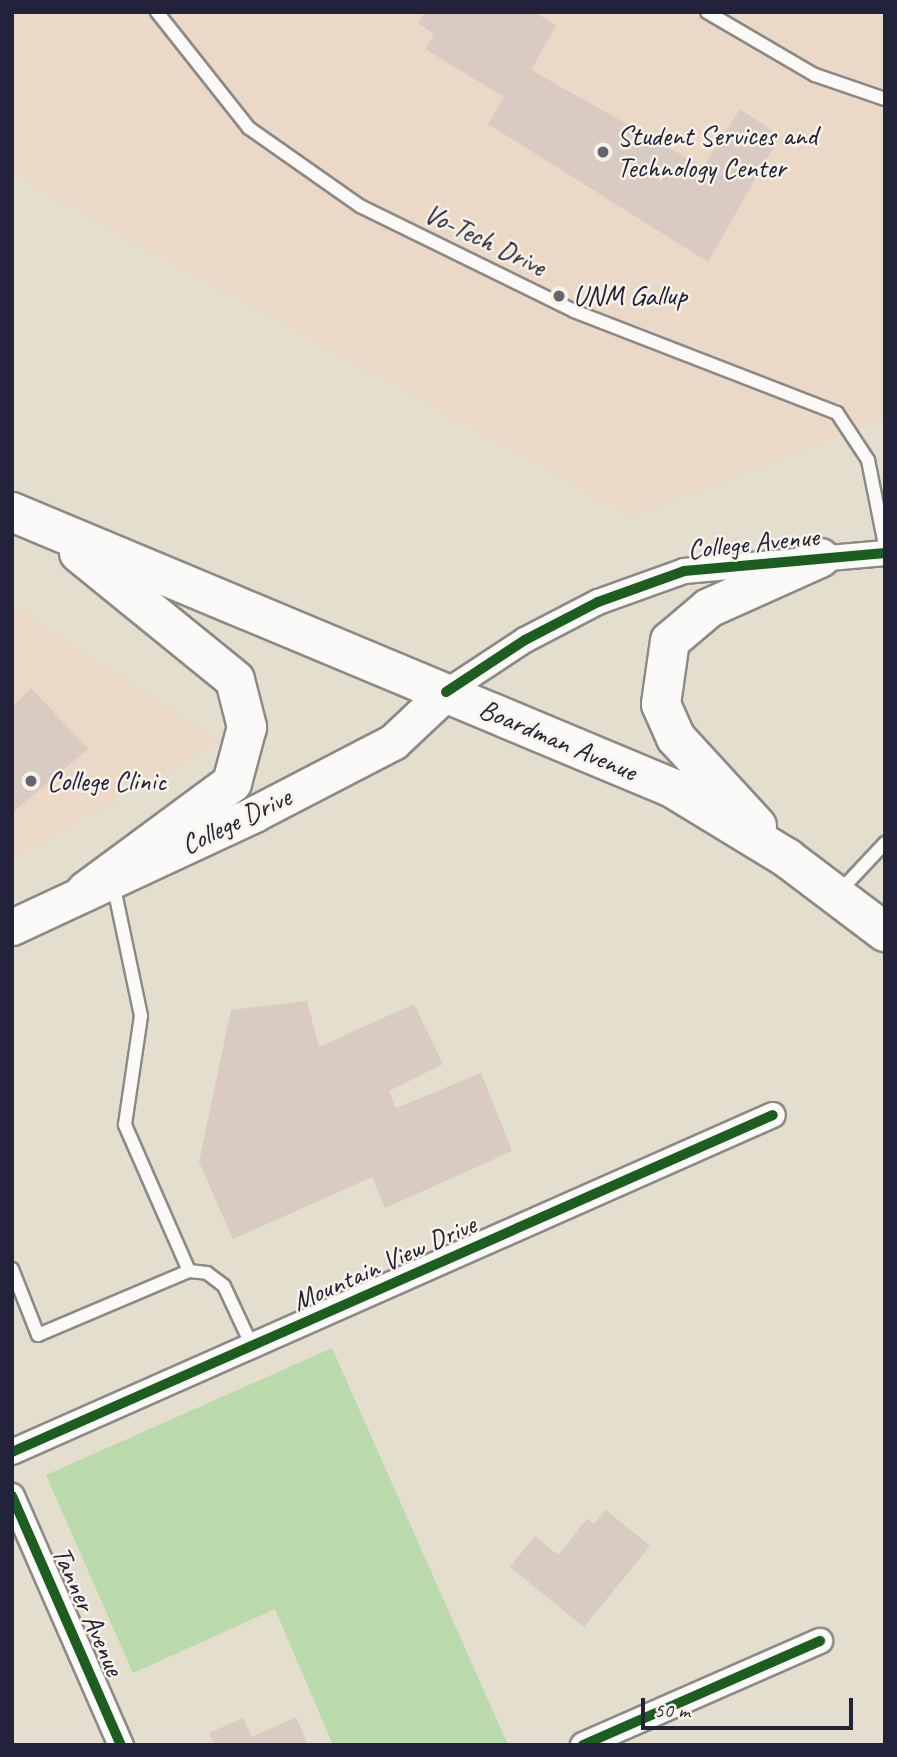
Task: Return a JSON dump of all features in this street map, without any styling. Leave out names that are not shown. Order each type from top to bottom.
[{"type":"main road","name":"Boardman Avenue","points":[[28,519],[671,788],[787,858],[885,932]]},
{"type":"main road","points":[[28,519],[235,680],[247,727],[232,783],[99,885]]},
{"type":"main road","points":[[787,858],[676,738],[662,704],[670,640],[709,608],[820,558]]},
{"type":"main road","name":"College Drive","points":[[12,927],[254,814],[393,742],[446,692]]},
{"type":"street","name":"College Avenue","points":[[446,692],[525,640],[598,602],[684,571],[885,553]]},
{"type":"street","name":"Mountain View Drive","points":[[12,1452],[774,1115]]},
{"type":"street","name":"Tanner Avenue","points":[[12,1496],[121,1745]]},
{"type":"street","points":[[583,1745],[820,1641]]},
{"type":"lane","name":"Vo-Tech Drive","points":[[157,12],[249,128],[360,206],[574,311],[837,413],[869,460],[885,545]]},
{"type":"lane","points":[[707,12],[815,75],[885,99]]},
{"type":"lane","points":[[836,895],[885,844]]},
{"type":"lane","points":[[99,885],[141,1016],[125,1125],[190,1271]]},
{"type":"lane","points":[[12,1269],[38,1335],[190,1271],[207,1273],[224,1286],[252,1346]]},
{"type":"shaded area","name":"UNM Gallup","points":[[12,12],[885,12],[885,418],[631,517],[12,174]]},
{"type":"shaded area","points":[[12,605],[220,742],[12,859]]},
{"type":"green space","points":[[332,1348],[508,1745],[333,1745],[275,1609],[133,1673],[46,1475]]},
{"type":"building","name":"Student Services and Technology Center","points":[[425,12],[534,12],[556,25],[531,70],[703,167],[740,109],[780,136],[708,262],[488,124],[504,97],[425,49],[434,34],[418,23]]},
{"type":"building","name":"College Clinic","points":[[31,688],[88,749],[12,813],[12,707]]},
{"type":"building","points":[[307,1001],[319,1047],[414,1004],[443,1064],[389,1091],[396,1108],[481,1073],[512,1151],[385,1208],[372,1177],[233,1239],[199,1162],[231,1010]]},
{"type":"building","points":[[606,1510],[650,1546],[584,1627],[510,1567],[535,1536],[558,1555],[587,1519],[594,1524]]},
{"type":"building","points":[[296,1717],[308,1745],[215,1745],[209,1733],[243,1718],[252,1737]]},
{"type":"cycle path","points":[[446,692],[525,640],[598,602],[684,571],[885,553]]},
{"type":"cycle path","points":[[12,1452],[773,1115]]},
{"type":"cycle path","points":[[12,1496],[121,1745]]},
{"type":"cycle path","points":[[583,1745],[820,1641]]},
{"type":"place","name":"Student Services and Technology Center","points":[[603,152]]},
{"type":"place","name":"UNM Gallup","points":[[559,296]]},
{"type":"place","name":"College Clinic","points":[[31,781]]}]
